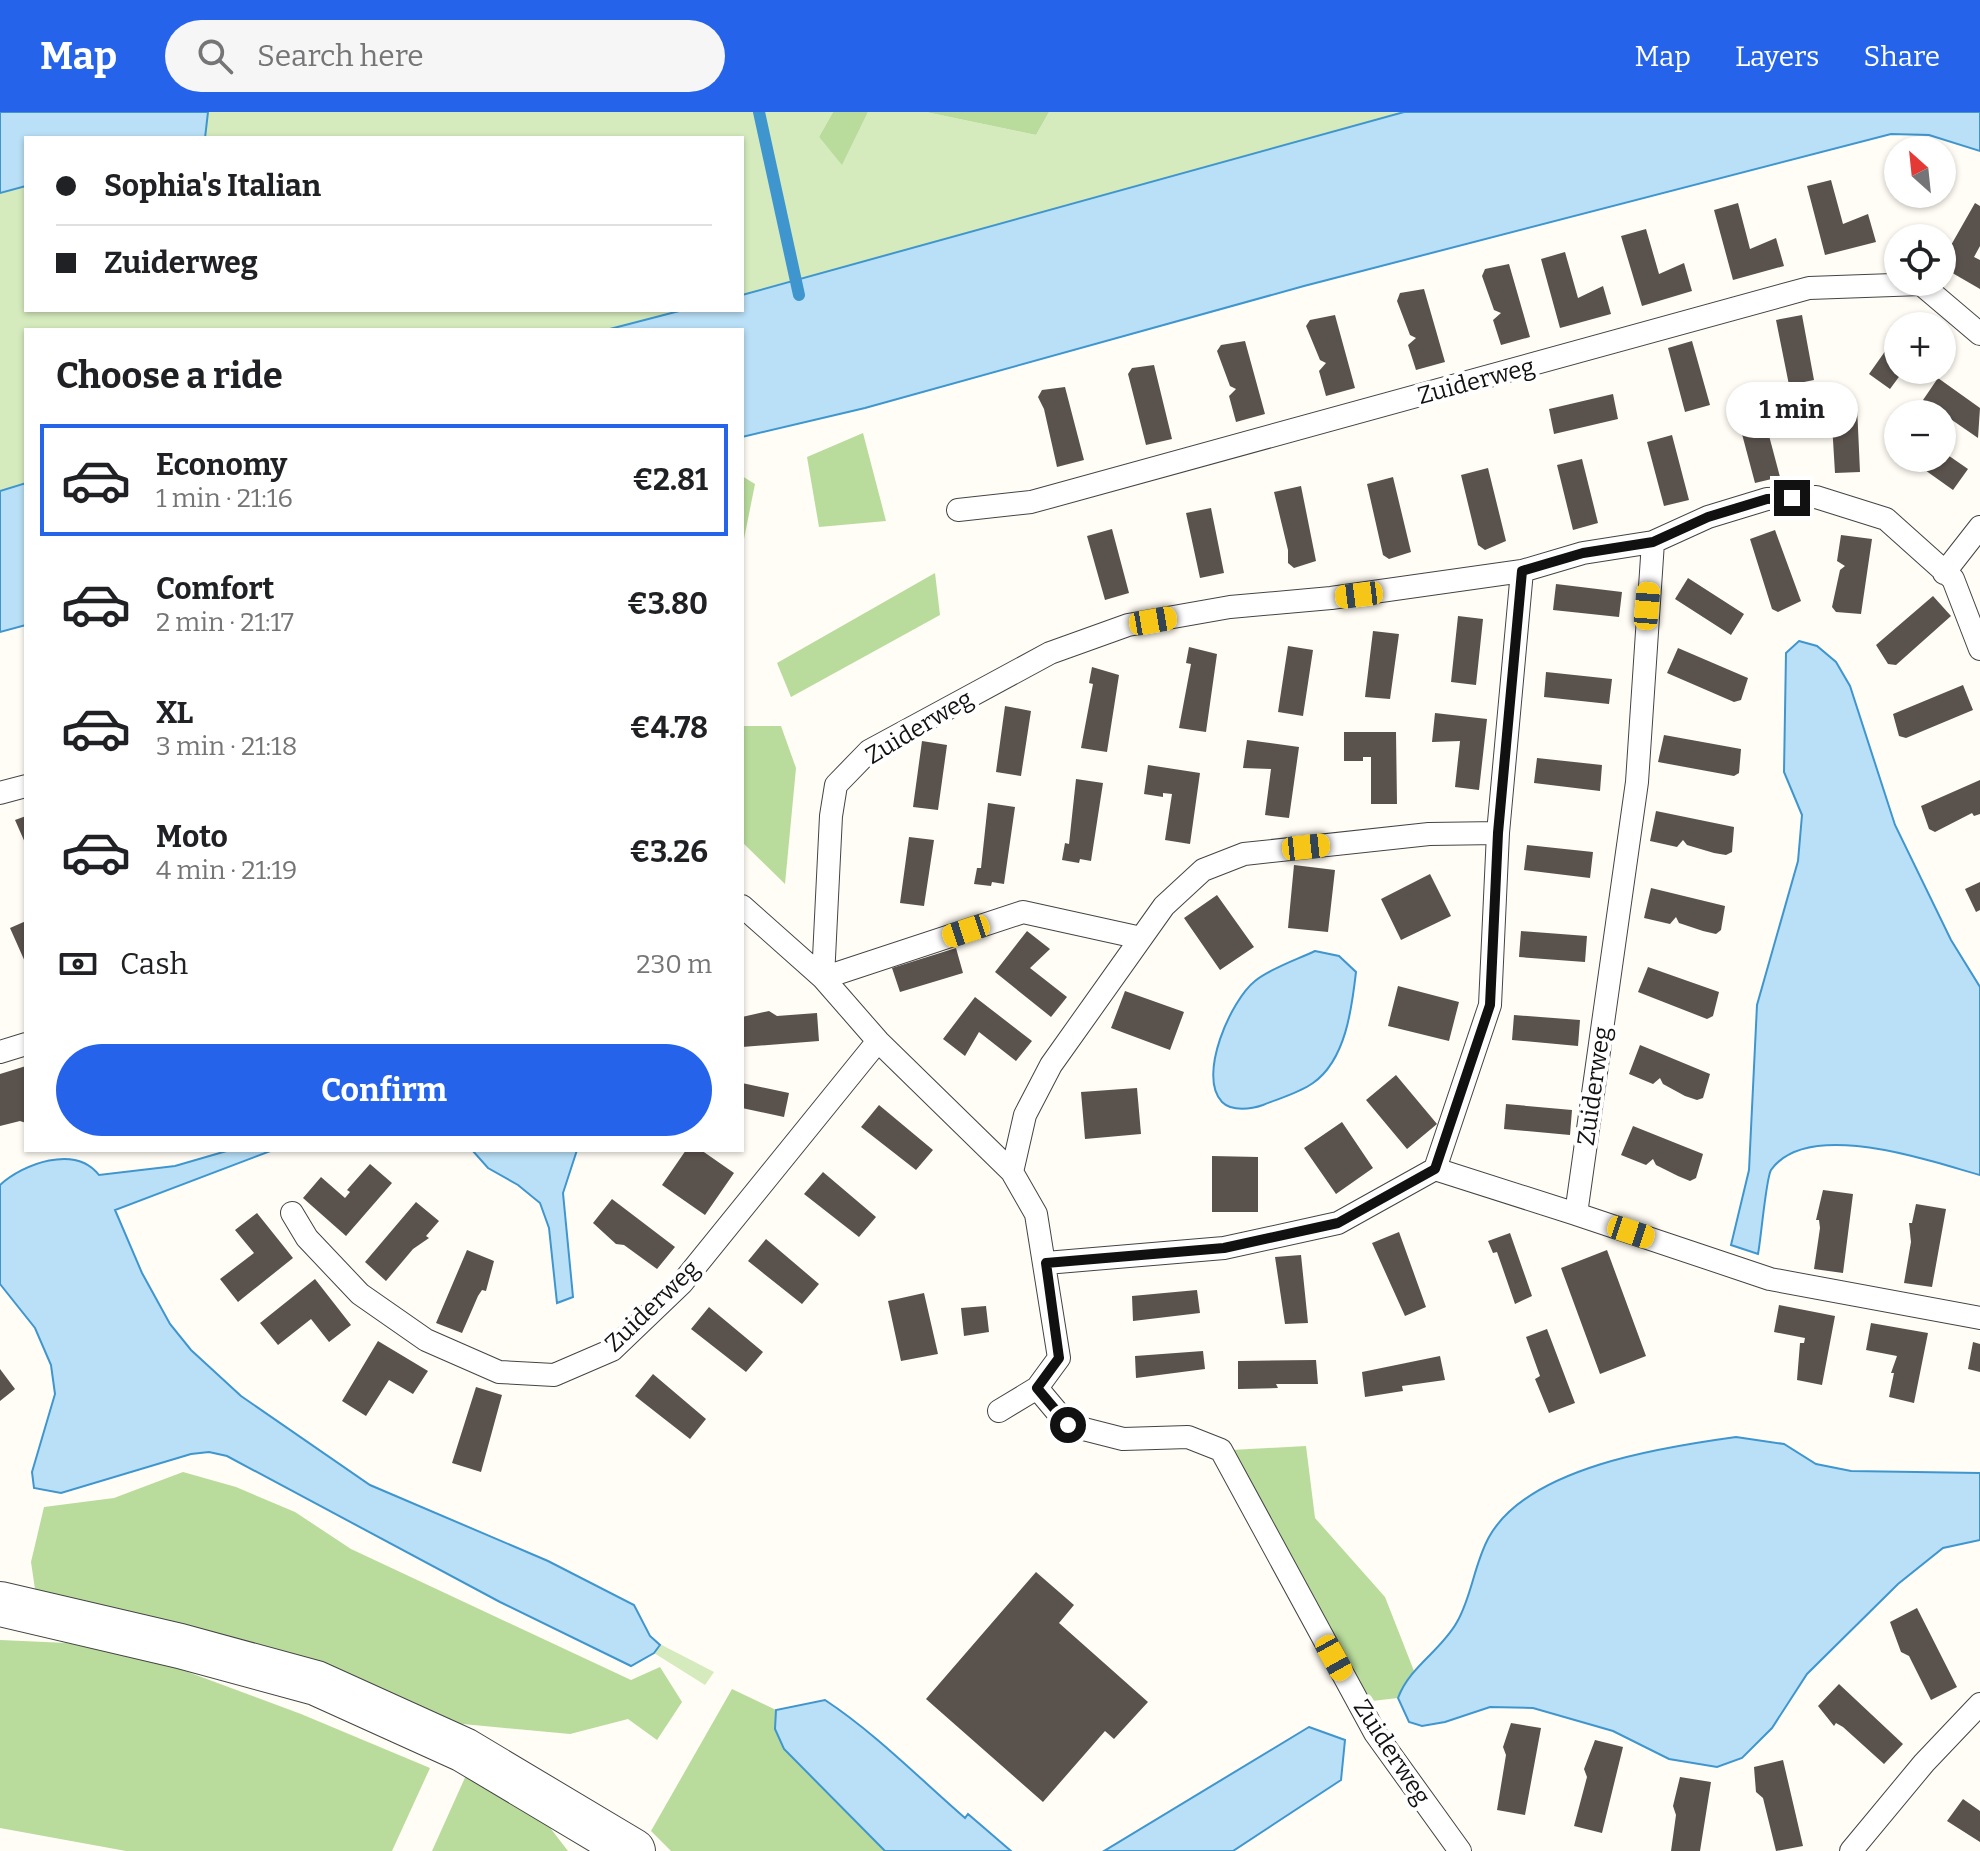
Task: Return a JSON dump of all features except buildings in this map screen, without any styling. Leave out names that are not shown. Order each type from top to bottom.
[{"type":"street","points":[[0,1604],[135,1634],[316,1683],[464,1750],[633,1851]]},
{"type":"lane","name":"Zuiderweg","points":[[958,510],[1031,502],[1809,288],[1921,284],[1980,334]]},
{"type":"lane","name":"Zuiderweg","points":[[823,978],[831,816],[836,785],[869,751],[1050,653],[1128,625],[1230,607],[1331,598],[1522,571],[1583,553],[1653,542],[1708,517],[1767,499],[1816,497],[1886,519],[1953,579],[1980,649]]},
{"type":"lane","points":[[1944,573],[1980,527]]},
{"type":"lane","name":"Zuiderweg","points":[[1576,1214],[1637,782],[1653,542]]},
{"type":"lane","points":[[1046,1263],[1224,1248],[1338,1223],[1435,1169],[1490,1005],[1498,833],[1522,571]]},
{"type":"lane","points":[[0,793],[24,787]]},
{"type":"lane","points":[[1012,1172],[1025,1115],[1051,1065],[1164,906],[1203,870],[1244,854],[1429,834],[1498,833]]},
{"type":"lane","points":[[744,908],[823,978],[878,1041],[1012,1172],[1036,1214],[1059,1358],[1037,1388],[999,1411]]},
{"type":"lane","points":[[823,978],[1023,912],[1141,938]]},
{"type":"lane","name":"Zuiderweg","points":[[292,1213],[307,1238],[360,1294],[426,1340],[499,1372],[554,1375],[612,1350],[682,1283],[878,1041]]},
{"type":"lane","points":[[0,1052],[24,1045]]},
{"type":"lane","points":[[1435,1169],[1770,1279],[1980,1318]]},
{"type":"lane","name":"Zuiderweg","points":[[1037,1388],[1068,1425],[1123,1439],[1188,1437],[1221,1450],[1375,1733],[1460,1851]]},
{"type":"lane","points":[[1851,1851],[1924,1763],[1980,1704]]},
{"type":"green space","points":[[208,112],[833,112],[819,137],[842,164],[868,112],[926,112],[1036,135],[1049,112],[1404,112],[744,294],[744,136],[205,136]]},
{"type":"green space","points":[[833,112],[868,112],[842,165],[819,137]]},
{"type":"green space","points":[[926,112],[1049,112],[1036,135]]},
{"type":"green space","points":[[24,187],[24,312],[675,312],[614,328],[24,328],[24,484],[0,491],[0,193]]},
{"type":"green space","points":[[863,433],[886,521],[819,527],[807,457]]},
{"type":"green space","points":[[744,477],[755,484],[744,539]]},
{"type":"green space","points":[[935,573],[940,615],[791,697],[777,663]]},
{"type":"green space","points":[[744,726],[781,726],[796,768],[785,884],[744,844]]},
{"type":"green space","points":[[1306,1446],[1315,1518],[1385,1597],[1414,1671],[1398,1698],[1372,1701],[1337,1648],[1232,1450]]},
{"type":"green space","points":[[183,1472],[236,1487],[295,1512],[351,1549],[631,1680],[660,1667],[682,1702],[657,1740],[628,1719],[570,1734],[442,1722],[36,1596],[31,1562],[44,1507],[114,1498]]},
{"type":"green space","points":[[0,1640],[67,1643],[169,1665],[301,1714],[430,1768],[392,1851],[126,1851],[0,1828]]},
{"type":"green space","points":[[658,1643],[714,1672],[705,1685],[654,1653],[660,1646]]},
{"type":"green space","points":[[732,1689],[776,1710],[775,1729],[784,1749],[885,1851],[671,1851],[651,1831]]},
{"type":"green space","points":[[472,1762],[534,1807],[568,1851],[432,1851]]},
{"type":"water","points":[[0,112],[208,112],[205,136],[24,136],[24,187],[0,193]]},
{"type":"water","points":[[1404,112],[1980,112],[1980,151],[1956,143],[1956,136],[1891,134],[1304,286],[865,408],[744,437],[744,328],[614,328],[675,312],[744,312],[744,294]]},
{"type":"water","points":[[24,484],[24,626],[0,632],[0,491]]},
{"type":"water","points":[[1799,641],[1817,646],[1836,662],[1850,686],[1895,825],[1951,940],[1980,987],[1980,1175],[1870,1148],[1840,1145],[1812,1147],[1789,1155],[1769,1175],[1758,1254],[1731,1245],[1749,1170],[1757,1005],[1798,861],[1802,815],[1784,772],[1786,653]]},
{"type":"water","points":[[1315,951],[1339,956],[1356,972],[1345,1032],[1333,1061],[1313,1083],[1296,1093],[1253,1108],[1226,1105],[1215,1090],[1213,1075],[1220,1039],[1236,1004],[1261,976]]},
{"type":"water","points":[[223,1152],[268,1152],[115,1210],[142,1273],[170,1324],[191,1350],[241,1396],[370,1485],[548,1561],[634,1605],[650,1636],[660,1645],[654,1653],[631,1666],[500,1602],[227,1456],[209,1452],[191,1454],[61,1493],[34,1488],[32,1472],[55,1394],[51,1365],[35,1328],[0,1284],[0,1185],[22,1170],[49,1160],[77,1161],[99,1175],[175,1166]]},
{"type":"water","points":[[474,1152],[576,1152],[563,1193],[573,1297],[557,1303],[549,1228],[540,1203],[518,1185],[488,1168]]},
{"type":"water","points":[[1736,1437],[1784,1444],[1816,1464],[1851,1471],[1980,1473],[1980,1540],[1943,1548],[1898,1584],[1807,1674],[1772,1728],[1742,1758],[1717,1767],[1669,1759],[1613,1731],[1533,1708],[1490,1707],[1445,1722],[1422,1726],[1409,1722],[1398,1698],[1403,1687],[1457,1622],[1484,1547],[1508,1513],[1534,1493],[1600,1464],[1672,1447]]},
{"type":"water","points":[[825,1700],[879,1741],[965,1818],[968,1814],[1011,1851],[885,1851],[784,1749],[775,1729],[776,1710]]},
{"type":"water","points":[[1309,1727],[1345,1740],[1341,1780],[1233,1851],[1104,1851]]},
{"type":"waterway","points":[[759,112],[799,295]]},
{"type":"route","points":[[1068,1425],[1037,1388],[1059,1358],[1046,1263],[1224,1248],[1338,1223],[1435,1169],[1490,1005],[1498,833],[1522,571],[1583,553],[1653,542],[1708,517],[1767,499],[1792,498]]}]
